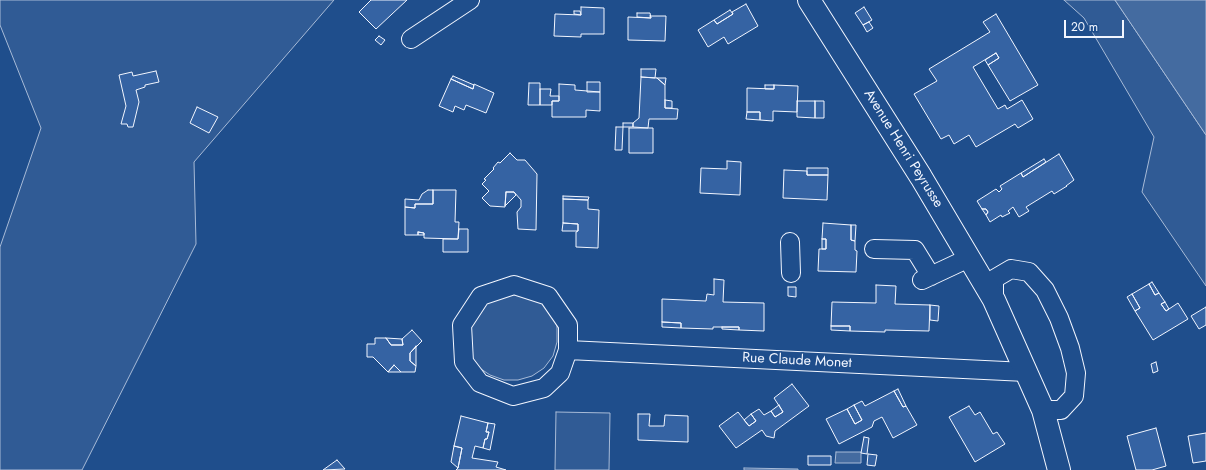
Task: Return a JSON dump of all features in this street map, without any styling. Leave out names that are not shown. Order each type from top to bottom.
[{"type":"street","points":[[411,39],[470,0]]},
{"type":"street","name":"Avenue Henri Peyrusse","points":[[809,0],[921,177],[994,300],[1043,410],[1060,470]]},
{"type":"street","points":[[790,242],[790,273]]},
{"type":"street","points":[[874,249],[915,250],[926,278],[969,258]]},
{"type":"street","name":"Avenue Henri Peyrusse","points":[[994,300],[994,278],[1011,269],[1029,272],[1045,290],[1059,318],[1070,348],[1076,373],[1074,396],[1061,410],[1043,410]]},
{"type":"street","points":[[514,285],[548,296],[568,325],[568,350],[560,372],[544,388],[513,396],[480,384],[464,362],[462,325],[481,296],[514,285]]},
{"type":"street","name":"Rue Claude Monet","points":[[568,350],[1026,372]]},
{"type":"shaded area","points":[[0,0],[334,0],[194,162],[196,244],[82,470],[0,470],[0,247],[41,128],[0,25]]},
{"type":"shaded area","points":[[1064,0],[1115,0],[1206,135],[1206,286],[1142,192],[1154,137],[1084,18]]},
{"type":"shaded area","points":[[1115,0],[1206,0],[1206,135]]},
{"type":"shaded area","points":[[512,290],[541,300],[551,312],[557,326],[557,342],[553,356],[544,368],[532,376],[518,380],[504,380],[490,375],[478,367],[470,354],[467,326],[483,300]]},
{"type":"shaded area","points":[[556,412],[610,413],[609,470],[555,470]]},
{"type":"shaded area","points":[[836,452],[861,452],[861,463],[835,463]]},
{"type":"shaded area","points":[[744,468],[798,469],[798,470],[744,470]]},
{"type":"building","points":[[371,0],[407,0],[376,29],[359,12]]},
{"type":"building","points":[[746,4],[758,26],[728,44],[724,37],[708,47],[698,30],[714,20],[717,24],[733,14],[732,12]]},
{"type":"building","points":[[581,7],[604,8],[604,34],[581,34],[581,37],[554,36],[555,14],[581,15]]},
{"type":"building","points":[[864,7],[872,20],[863,25],[855,13]]},
{"type":"building","points":[[730,10],[733,14],[717,24],[714,20]]},
{"type":"building","points":[[574,11],[580,11],[581,15],[574,14]]},
{"type":"building","points":[[637,13],[650,13],[651,18],[637,17]]},
{"type":"building","points":[[996,14],[1038,85],[1010,101],[988,65],[999,58],[996,53],[973,67],[998,109],[1005,105],[1007,109],[1022,100],[1033,119],[1018,128],[1015,124],[976,147],[969,135],[954,144],[949,135],[941,139],[914,94],[937,81],[929,69],[990,32],[983,22]]},
{"type":"building","points":[[650,16],[666,16],[665,41],[628,40],[628,17],[651,18]]},
{"type":"building","points":[[869,22],[873,28],[867,32],[863,25]]},
{"type":"building","points":[[379,36],[385,40],[381,45],[375,40]]},
{"type":"building","points":[[996,53],[999,58],[988,65],[985,60]]},
{"type":"building","points":[[641,69],[656,69],[655,78],[641,77]]},
{"type":"building","points":[[156,71],[159,82],[145,85],[145,87],[136,90],[139,102],[133,127],[128,127],[127,124],[121,124],[126,106],[119,75],[132,72],[133,76]]},
{"type":"building","points":[[453,76],[474,85],[473,89],[451,79]]},
{"type":"building","points":[[641,77],[657,78],[665,85],[665,108],[678,109],[677,119],[649,119],[648,128],[633,127],[633,123],[639,118]]},
{"type":"building","points":[[657,78],[666,78],[665,85]]},
{"type":"building","points":[[451,79],[473,89],[474,84],[494,93],[486,113],[466,105],[464,110],[455,106],[453,112],[439,106]]},
{"type":"building","points":[[587,82],[600,82],[600,92],[587,92]]},
{"type":"building","points":[[529,83],[540,83],[540,105],[528,105]]},
{"type":"building","points":[[559,84],[575,85],[575,90],[600,92],[600,111],[586,110],[586,117],[552,117],[552,101],[559,101]]},
{"type":"building","points":[[765,85],[774,85],[774,89],[765,89]]},
{"type":"building","points":[[774,85],[798,86],[797,112],[773,111],[773,121],[760,120],[760,112],[747,112],[747,88],[774,89]]},
{"type":"building","points":[[540,89],[551,89],[550,96],[559,96],[559,101],[552,101],[552,105],[540,105]]},
{"type":"building","points":[[665,100],[672,101],[672,108],[665,108]]},
{"type":"building","points":[[797,101],[815,101],[815,118],[797,117]]},
{"type":"building","points":[[815,101],[824,101],[824,118],[815,118]]},
{"type":"building","points":[[197,107],[218,117],[209,133],[190,123]]},
{"type":"building","points":[[747,112],[760,112],[760,120],[746,119]]},
{"type":"building","points":[[623,123],[633,123],[633,127],[623,127]]},
{"type":"building","points":[[616,127],[623,127],[622,150],[615,150]]},
{"type":"building","points":[[629,128],[653,128],[653,153],[629,153]]},
{"type":"building","points":[[510,153],[517,160],[525,160],[537,174],[536,230],[518,229],[517,212],[521,207],[521,200],[514,192],[506,192],[505,207],[490,206],[482,198],[489,191],[482,184],[486,180],[484,179],[494,169],[493,168],[498,162],[500,163]]},
{"type":"building","points":[[1059,154],[1074,180],[1054,194],[1052,191],[1026,207],[1029,211],[1019,217],[1013,207],[1008,211],[1010,213],[1002,217],[1001,215],[990,222],[986,215],[988,212],[986,209],[982,209],[977,201],[996,189],[999,192],[1002,189],[1000,186],[1021,173],[1023,177]]},
{"type":"building","points":[[1044,159],[1046,162],[1023,177],[1021,173]]},
{"type":"building","points":[[727,161],[741,162],[740,195],[700,193],[701,168],[727,169]]},
{"type":"building","points":[[807,168],[828,168],[828,175],[807,175]]},
{"type":"building","points":[[784,170],[807,171],[807,175],[828,175],[827,200],[783,198]]},
{"type":"building","points":[[428,190],[433,190],[433,204],[415,204],[415,208],[405,207],[405,199],[419,200],[422,194]]},
{"type":"building","points":[[433,190],[456,190],[455,222],[459,222],[458,239],[424,238],[424,233],[418,232],[418,235],[405,235],[405,207],[415,208],[415,204],[433,204]]},
{"type":"building","points":[[506,192],[514,192],[516,195],[505,206]]},
{"type":"building","points":[[563,196],[589,197],[588,200],[563,199]]},
{"type":"building","points":[[563,199],[588,200],[588,209],[599,210],[598,248],[576,247],[576,232],[578,231],[578,224],[563,223]]},
{"type":"building","points":[[982,209],[986,209],[988,212],[986,215]]},
{"type":"building","points":[[563,223],[578,224],[578,231],[562,231]]},
{"type":"building","points":[[823,223],[851,225],[851,240],[855,241],[855,250],[857,251],[856,272],[818,271],[819,249],[826,249],[826,239],[822,239]]},
{"type":"building","points":[[851,225],[856,225],[855,241],[851,240]]},
{"type":"building","points":[[459,229],[468,229],[468,252],[443,252],[443,239],[458,239]]},
{"type":"building","points":[[418,232],[424,233],[424,235],[418,235]]},
{"type":"building","points":[[822,239],[826,239],[826,249],[822,249]]},
{"type":"building","points":[[714,279],[724,280],[723,302],[764,303],[764,331],[739,330],[739,327],[713,327],[713,329],[681,328],[681,323],[662,322],[662,299],[706,301],[707,294],[714,295]]},
{"type":"building","points":[[1152,282],[1159,293],[1155,295],[1149,284]]},
{"type":"building","points":[[1149,284],[1155,295],[1159,293],[1165,302],[1161,304],[1166,311],[1178,303],[1188,319],[1153,340],[1135,311],[1140,308],[1132,294]]},
{"type":"building","points":[[876,285],[896,286],[895,304],[930,305],[929,331],[850,331],[850,326],[831,326],[832,302],[876,303]]},
{"type":"building","points":[[788,287],[796,287],[796,297],[788,296]]},
{"type":"building","points":[[1132,294],[1140,308],[1135,311],[1127,297]]},
{"type":"building","points":[[1165,302],[1169,309],[1166,311],[1161,304]]},
{"type":"building","points":[[930,305],[939,306],[938,321],[930,320]]},
{"type":"building","points":[[1206,307],[1206,325],[1199,329],[1191,316]]},
{"type":"building","points":[[662,322],[681,323],[681,328],[662,327]]},
{"type":"building","points":[[831,326],[850,326],[850,331],[831,330]]},
{"type":"building","points":[[722,327],[739,327],[739,330],[722,329]]},
{"type":"building","points":[[412,330],[422,341],[410,353],[410,361],[416,366],[415,372],[401,372],[394,365],[388,372],[373,357],[367,357],[367,344],[375,344],[375,338],[386,338],[391,345],[403,345],[402,339]]},
{"type":"building","points":[[386,338],[402,339],[403,345],[391,345]]},
{"type":"building","points":[[416,346],[416,366],[410,361],[410,353]]},
{"type":"building","points":[[1156,362],[1158,371],[1153,373],[1151,364]]},
{"type":"building","points":[[394,365],[401,372],[388,372]]},
{"type":"building","points":[[792,384],[809,406],[775,431],[774,438],[766,436],[762,430],[736,448],[719,426],[738,412],[749,426],[756,421],[751,414],[759,409],[764,415],[771,411],[775,417],[783,412],[774,398]]},
{"type":"building","points":[[898,389],[906,406],[903,407],[894,391]]},
{"type":"building","points":[[894,391],[903,407],[906,406],[917,425],[893,438],[882,417],[874,421],[872,427],[839,444],[826,419],[847,409],[855,424],[862,420],[854,405],[862,401],[865,406]]},
{"type":"building","points":[[779,405],[783,412],[775,417],[771,411]]},
{"type":"building","points":[[854,405],[862,420],[855,424],[847,409]]},
{"type":"building","points":[[969,406],[975,415],[980,412],[993,434],[997,432],[1005,444],[975,462],[949,417]]},
{"type":"building","points":[[638,414],[650,414],[649,426],[664,426],[665,415],[688,416],[688,442],[638,440]]},
{"type":"building","points":[[751,414],[756,421],[749,426],[744,420]]},
{"type":"building","points":[[461,416],[488,423],[486,432],[489,432],[487,439],[485,439],[483,448],[475,446],[472,458],[498,462],[496,467],[506,470],[456,470],[458,468],[462,448],[454,446]]},
{"type":"building","points":[[488,423],[495,424],[490,450],[483,448],[485,439],[487,439],[489,432],[486,432]]},
{"type":"building","points":[[1156,428],[1166,466],[1152,470],[1136,470],[1127,436]]},
{"type":"building","points":[[1206,433],[1206,461],[1193,463],[1188,436]]},
{"type":"building","points":[[864,437],[869,438],[867,454],[861,453]]},
{"type":"building","points":[[454,446],[462,448],[458,468],[451,462]]},
{"type":"building","points":[[868,454],[877,455],[875,466],[867,465]]},
{"type":"building","points":[[808,456],[831,456],[831,465],[808,465]]},
{"type":"building","points":[[337,460],[345,469],[323,470]]}]
